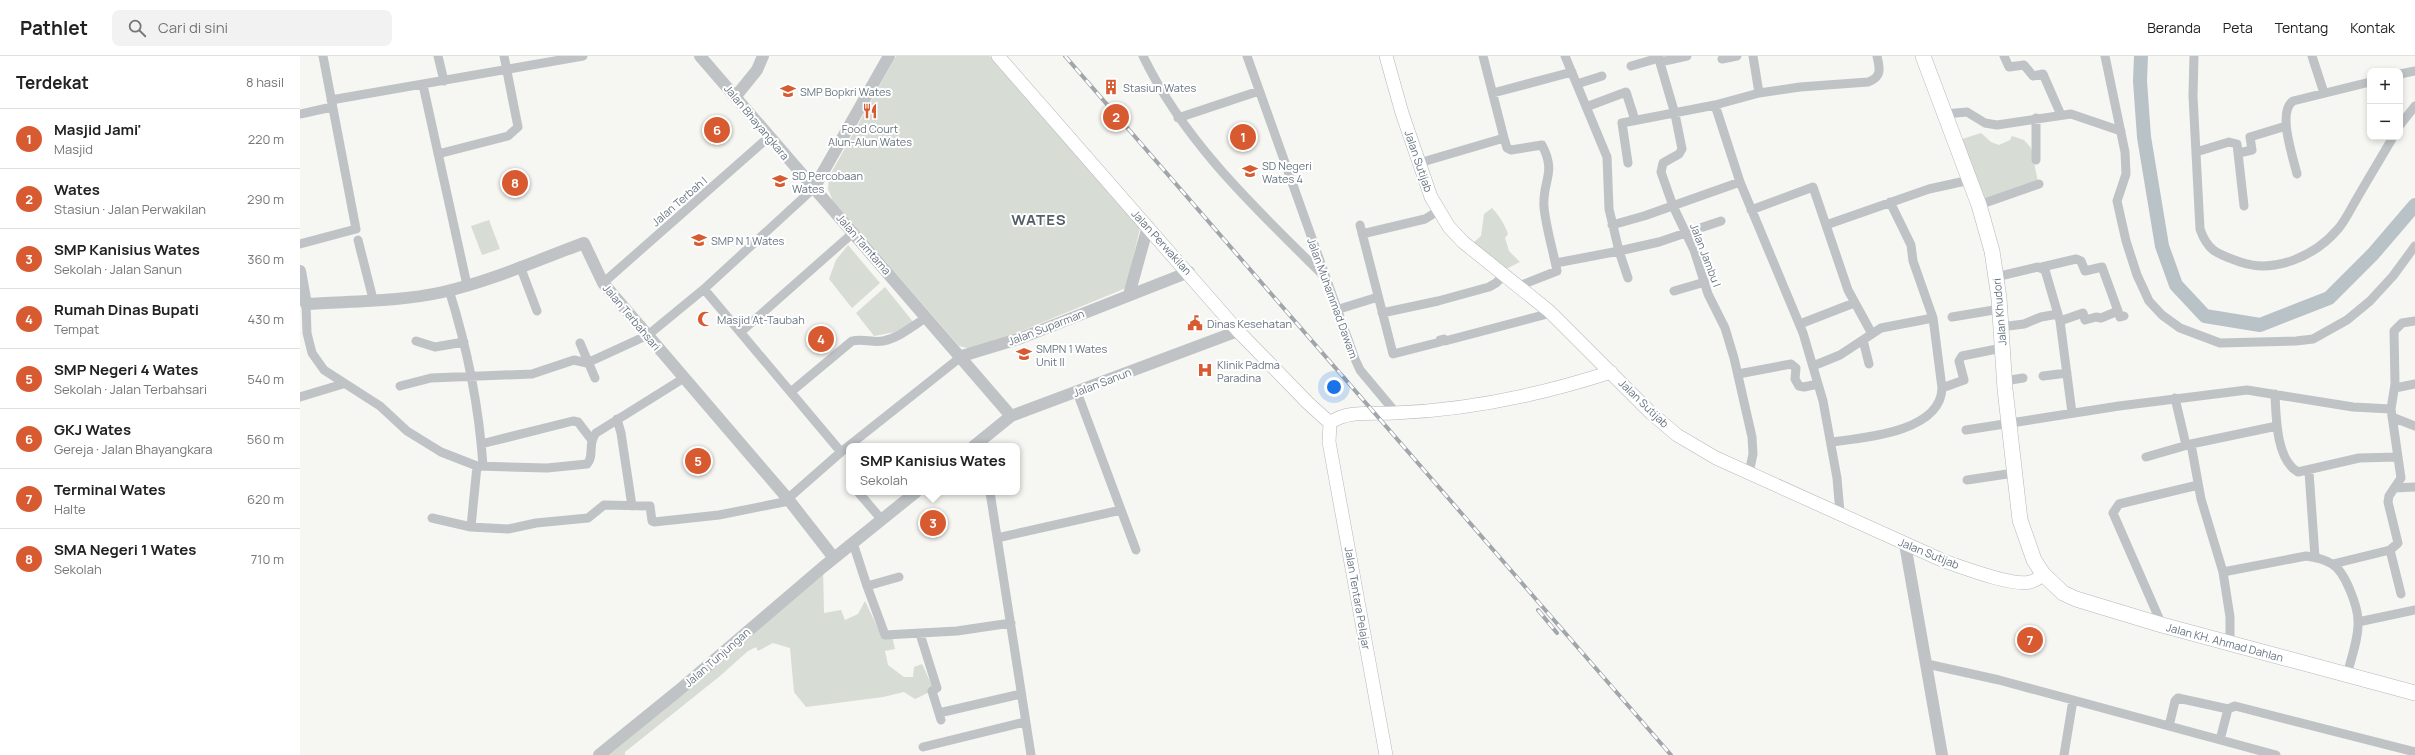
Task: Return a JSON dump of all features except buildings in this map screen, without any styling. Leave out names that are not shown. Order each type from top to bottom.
[{"type":"highway","name":"Jalan Khudori","points":[[1923,56],[1980,205],[1992,251],[2000,309],[2004,381],[2020,520],[2034,560],[2043,574]]},
{"type":"highway","name":"Jalan KH. Ahmad Dahlan","points":[[2043,574],[2063,593],[2076,599],[2162,625],[2415,693]]},
{"type":"main road","name":"Jalan Perwakilan","points":[[998,56],[1189,272],[1238,331],[1308,403],[1330,423]]},
{"type":"main road","name":"Jalan Sutijab","points":[[1386,56],[1419,164],[1438,210],[1449,227],[1463,242],[1519,286],[1551,314],[1651,413],[1677,435],[1716,458],[1840,513],[1905,544],[1977,572],[2011,581],[2029,583],[2043,574]]},
{"type":"main road","points":[[1330,423],[1337,417],[1496,403],[1553,389],[1611,372]]},
{"type":"main road","name":"Jalan Tentara Pelajar","points":[[1330,423],[1329,442],[1386,755]]},
{"type":"street","points":[[323,56],[357,233],[373,299]]},
{"type":"street","points":[[438,56],[444,81]]},
{"type":"street","points":[[438,154],[508,136],[517,130],[518,127],[504,56]]},
{"type":"street","points":[[300,114],[331,103],[507,70],[560,58],[584,56]]},
{"type":"street","name":"Jalan Bhayangkara","points":[[700,56],[814,188]]},
{"type":"street","points":[[736,96],[757,70],[763,56]]},
{"type":"street","points":[[400,386],[431,378],[518,376],[549,369],[574,360],[582,363],[588,362],[648,335],[704,289],[814,188],[889,56]]},
{"type":"street","points":[[1143,56],[1165,98],[1178,118],[1256,209],[1325,277]]},
{"type":"street","name":"Jalan Muhammad Dawam","points":[[1247,56],[1336,310],[1360,370],[1396,413]]},
{"type":"street","points":[[1483,56],[1504,138],[1509,150],[1542,144],[1547,156],[1550,171],[1544,195],[1544,208],[1557,271],[1519,286]]},
{"type":"street","points":[[1565,56],[1608,160],[1608,202],[1612,225],[1628,278]]},
{"type":"street","points":[[1631,66],[1659,59],[1688,56]]},
{"type":"street","points":[[1722,59],[1737,56]]},
{"type":"street","points":[[1753,56],[1759,93]]},
{"type":"street","points":[[1628,163],[1621,125],[1635,120],[1715,106],[1759,93],[1800,87],[1868,82],[1877,77],[1880,73],[1877,56]]},
{"type":"street","points":[[2004,56],[2009,67],[2024,65],[2033,76],[2043,74],[2060,115]]},
{"type":"street","points":[[2105,56],[2125,152],[2126,174],[2117,204],[2137,275],[2144,292],[2157,310],[2180,328],[2197,336],[2220,343],[2296,342],[2313,339],[2347,320],[2370,301],[2393,276],[2415,246]]},
{"type":"street","points":[[2194,56],[2196,152],[2200,228],[2208,247],[2223,256],[2248,265],[2266,267],[2289,263],[2326,241],[2339,228],[2391,140]]},
{"type":"street","points":[[2312,56],[2324,94]]},
{"type":"street","name":"Jalan Jambu I","points":[[1659,59],[1675,114],[1682,149],[1681,152],[1663,162],[1661,166],[1673,206],[1686,232],[1705,282],[1725,328],[1738,374],[1752,438],[1753,454],[1749,473]]},
{"type":"street","points":[[2403,73],[2415,71]]},
{"type":"street","points":[[1493,93],[1572,72]]},
{"type":"street","points":[[1577,84],[1602,76]]},
{"type":"street","points":[[2297,174],[2286,126],[2286,111],[2288,104],[2293,101],[2367,83]]},
{"type":"street","points":[[423,85],[467,285]]},
{"type":"street","points":[[1178,118],[1259,91]]},
{"type":"street","points":[[1586,107],[1626,92],[1635,120]]},
{"type":"street","points":[[1715,106],[1740,182],[1800,324],[1813,366],[1831,442],[1840,513]]},
{"type":"street","points":[[2403,121],[2415,106]]},
{"type":"street","points":[[1945,114],[1967,112],[1985,123],[1996,126],[2036,118],[2071,114],[2085,117],[2121,131]]},
{"type":"street","points":[[2036,118],[2036,160]]},
{"type":"street","points":[[2239,153],[2251,150],[2250,137],[2286,126]]},
{"type":"street","name":"Jalan Terbah I","points":[[603,283],[770,136]]},
{"type":"street","points":[[1419,164],[1504,138]]},
{"type":"street","points":[[2196,152],[2234,142],[2237,144],[2244,206]]},
{"type":"street","points":[[1826,225],[1929,189],[1970,180]]},
{"type":"street","points":[[1612,225],[1673,206],[1740,182]]},
{"type":"street","points":[[1980,205],[2039,184]]},
{"type":"street","points":[[1751,210],[1811,187],[1854,303],[1872,334]]},
{"type":"street","name":"Jalan Tamtama","points":[[814,188],[962,356],[1011,416]]},
{"type":"street","points":[[1831,442],[1882,435],[1901,429],[1922,418],[1936,408],[1942,397],[1932,318],[1913,261],[1911,245],[1890,202]]},
{"type":"street","points":[[1438,210],[1425,219],[1361,229],[1394,354],[1440,342],[1440,340],[1444,339],[1445,342],[1551,314]]},
{"type":"street","points":[[1556,263],[1659,242],[1721,221]]},
{"type":"street","points":[[1129,295],[1148,226]]},
{"type":"street","points":[[742,331],[854,232]]},
{"type":"street","points":[[300,244],[357,233]]},
{"type":"street","name":"Jalan Terbahsari","points":[[306,304],[397,298],[449,290],[467,285],[584,242],[603,283],[788,499],[834,558]]},
{"type":"street","points":[[1996,277],[2076,259],[2081,261],[2085,271],[2102,266],[2121,314],[2101,318],[2096,316],[2085,320],[2083,313],[2059,317],[2041,317],[2024,324],[2001,328]]},
{"type":"street","points":[[520,266],[537,311]]},
{"type":"street","points":[[2042,267],[2053,293],[2059,317],[2072,413]]},
{"type":"street","points":[[300,271],[306,304],[307,333],[312,353],[324,370],[343,384],[380,406],[407,431],[426,443],[441,452],[480,466],[547,468],[583,465],[591,458],[592,439],[596,433],[684,378]]},
{"type":"street","name":"Jalan Suparman","points":[[962,356],[1021,338],[1189,272]]},
{"type":"street","points":[[1382,313],[1438,301],[1489,286],[1496,283],[1504,275]]},
{"type":"street","points":[[1674,292],[1705,282]]},
{"type":"street","points":[[704,289],[742,331],[841,452]]},
{"type":"street","points":[[449,290],[464,342],[481,444],[480,466],[471,527]]},
{"type":"street","points":[[1336,310],[1378,297]]},
{"type":"street","points":[[1800,324],[1854,303]]},
{"type":"street","points":[[1952,316],[2000,309]]},
{"type":"street","points":[[792,391],[852,341],[860,339],[884,341],[894,337],[927,317]]},
{"type":"street","points":[[1813,366],[1840,355],[1872,334],[1886,327],[1932,318]]},
{"type":"street","points":[[2223,572],[2306,556],[2315,557],[2333,564],[2390,550],[2397,546],[2398,541],[2388,502],[2388,496],[2401,478],[2391,413],[2395,388],[2394,331],[2402,323],[2415,322]]},
{"type":"street","name":"Jalan Sanun","points":[[980,443],[1011,416],[1238,331]]},
{"type":"street","points":[[1863,340],[1869,364]]},
{"type":"street","points":[[416,341],[435,347],[464,342]]},
{"type":"street","points":[[580,343],[595,378]]},
{"type":"street","points":[[1942,388],[1964,380],[1960,361],[1962,356],[2002,348]]},
{"type":"street","points":[[852,443],[962,356]]},
{"type":"street","points":[[1738,374],[1791,364],[1796,368],[1795,379],[1799,386],[1804,387],[1818,384]]},
{"type":"street","points":[[2043,376],[2067,373]]},
{"type":"street","points":[[2004,381],[2023,378]]},
{"type":"street","points":[[300,397],[343,384]]},
{"type":"street","points":[[2395,388],[2415,384]]},
{"type":"street","points":[[1966,430],[2175,398],[2247,390],[2391,413],[2415,426]]},
{"type":"street","points":[[1077,392],[1136,550]]},
{"type":"street","points":[[2275,394],[2277,426],[2282,448],[2293,470],[2298,472],[2309,472],[2359,458],[2398,457]]},
{"type":"street","points":[[2175,398],[2189,445],[2200,500],[2223,572],[2230,617],[2230,643]]},
{"type":"street","points":[[617,419],[621,433],[632,506]]},
{"type":"street","points":[[481,444],[573,421],[578,422],[592,439]]},
{"type":"street","points":[[2146,457],[2189,445],[2277,426]]},
{"type":"street","points":[[432,518],[471,527],[508,529],[536,523],[588,518],[602,505],[650,506],[652,521],[654,522],[752,509],[780,504],[788,499],[846,448]]},
{"type":"street","points":[[2309,472],[2315,557]]},
{"type":"street","points":[[1966,480],[2014,473]]},
{"type":"street","points":[[2162,625],[2113,513],[2119,504],[2198,485]]},
{"type":"street","points":[[2394,488],[2415,487]]},
{"type":"street","points":[[861,495],[882,520]]},
{"type":"street","points":[[834,558],[912,495]]},
{"type":"street","points":[[990,495],[1031,755]]},
{"type":"street","points":[[997,538],[1121,510]]},
{"type":"street","points":[[853,543],[885,636],[957,632],[1011,623]]},
{"type":"street","points":[[1905,544],[1942,755]]},
{"type":"street","points":[[2390,550],[2401,594]]},
{"type":"street","name":"Jalan Tunjungan","points":[[599,755],[678,691],[834,558]]},
{"type":"street","points":[[2333,564],[2349,590],[2356,605],[2358,622],[2347,675]]},
{"type":"street","points":[[867,586],[899,577]]},
{"type":"street","points":[[2358,622],[2415,610]]},
{"type":"street","points":[[920,634],[938,688],[932,691],[940,717],[1021,694]]},
{"type":"street","points":[[1927,664],[2073,700],[2276,755]]},
{"type":"street","points":[[2169,726],[2175,701],[2178,698],[2228,710],[2235,706],[2415,752]]},
{"type":"street","points":[[2064,755],[2073,700]]},
{"type":"street","points":[[2220,740],[2228,710]]},
{"type":"street","points":[[923,747],[1025,722]]},
{"type":"shaded area","points":[[896,56],[990,56],[1140,228],[1126,288],[975,350],[959,346],[833,201],[828,189],[829,177]]},
{"type":"shaded area","points":[[1981,133],[1991,142],[1999,145],[2010,140],[2012,136],[2024,140],[2031,148],[2038,182],[1984,204],[1959,140]]},
{"type":"shaded area","points":[[1492,208],[1507,231],[1508,234],[1505,238],[1509,251],[1520,262],[1506,269],[1473,243],[1481,236],[1484,214]]},
{"type":"shaded area","points":[[489,220],[500,249],[482,255],[471,226]]},
{"type":"shaded area","points":[[848,245],[880,283],[852,308],[829,279],[836,260]]},
{"type":"shaded area","points":[[885,287],[914,323],[895,332],[874,336],[856,313]]},
{"type":"shaded area","points":[[823,567],[824,613],[841,610],[845,620],[858,614],[865,601],[882,637],[892,636],[895,649],[885,651],[888,665],[904,677],[913,677],[914,667],[922,664],[934,690],[915,699],[904,692],[883,697],[806,707],[794,692],[790,648],[773,643],[758,651],[756,647],[748,651],[720,676],[625,752],[625,755],[598,755]]},
{"type":"waterway","points":[[2141,56],[2140,81],[2144,137],[2162,246],[2176,285],[2205,316],[2260,325],[2329,298],[2373,254],[2415,205]]},
{"type":"railway","points":[[1065,56],[1671,755]]},
{"type":"railway","points":[[1538,610],[1557,633]]},
{"type":"place","name":"Stasiun Wates","points":[[1111,87]]},
{"type":"place","name":"SMP Bopkri Wates","points":[[788,91]]},
{"type":"place","name":"Food Court Alun-Alun Wates","points":[[870,111]]},
{"type":"place","name":"Wates","points":[[1116,117]]},
{"type":"place","name":"GKJ Wates","points":[[717,130]]},
{"type":"place","name":"Masjid Jami'","points":[[1243,137]]},
{"type":"place","name":"SD Negeri Wates 4","points":[[1250,171]]},
{"type":"place","name":"SD Percobaan Wates","points":[[780,181]]},
{"type":"place","name":"SMA Negeri 1 Wates","points":[[515,183]]},
{"type":"place","name":"SMP N 1 Wates","points":[[699,240]]},
{"type":"place","name":"Masjid At-Taubah","points":[[705,319]]},
{"type":"place","name":"Dinas Kesehatan","points":[[1195,323]]},
{"type":"place","name":"Rumah Dinas Bupati","points":[[821,339]]},
{"type":"place","name":"SMPN 1 Wates Unit II","points":[[1024,354]]},
{"type":"place","name":"Klinik Padma Paradina","points":[[1205,370]]},
{"type":"place","name":"SMP Negeri 4 Wates","points":[[698,461]]},
{"type":"place","name":"SMP Kanisius Wates","points":[[933,523]]},
{"type":"place","name":"Terminal Wates","points":[[2030,640]]},
{"type":"district","name":"WATES","points":[[1039,219]]}]
